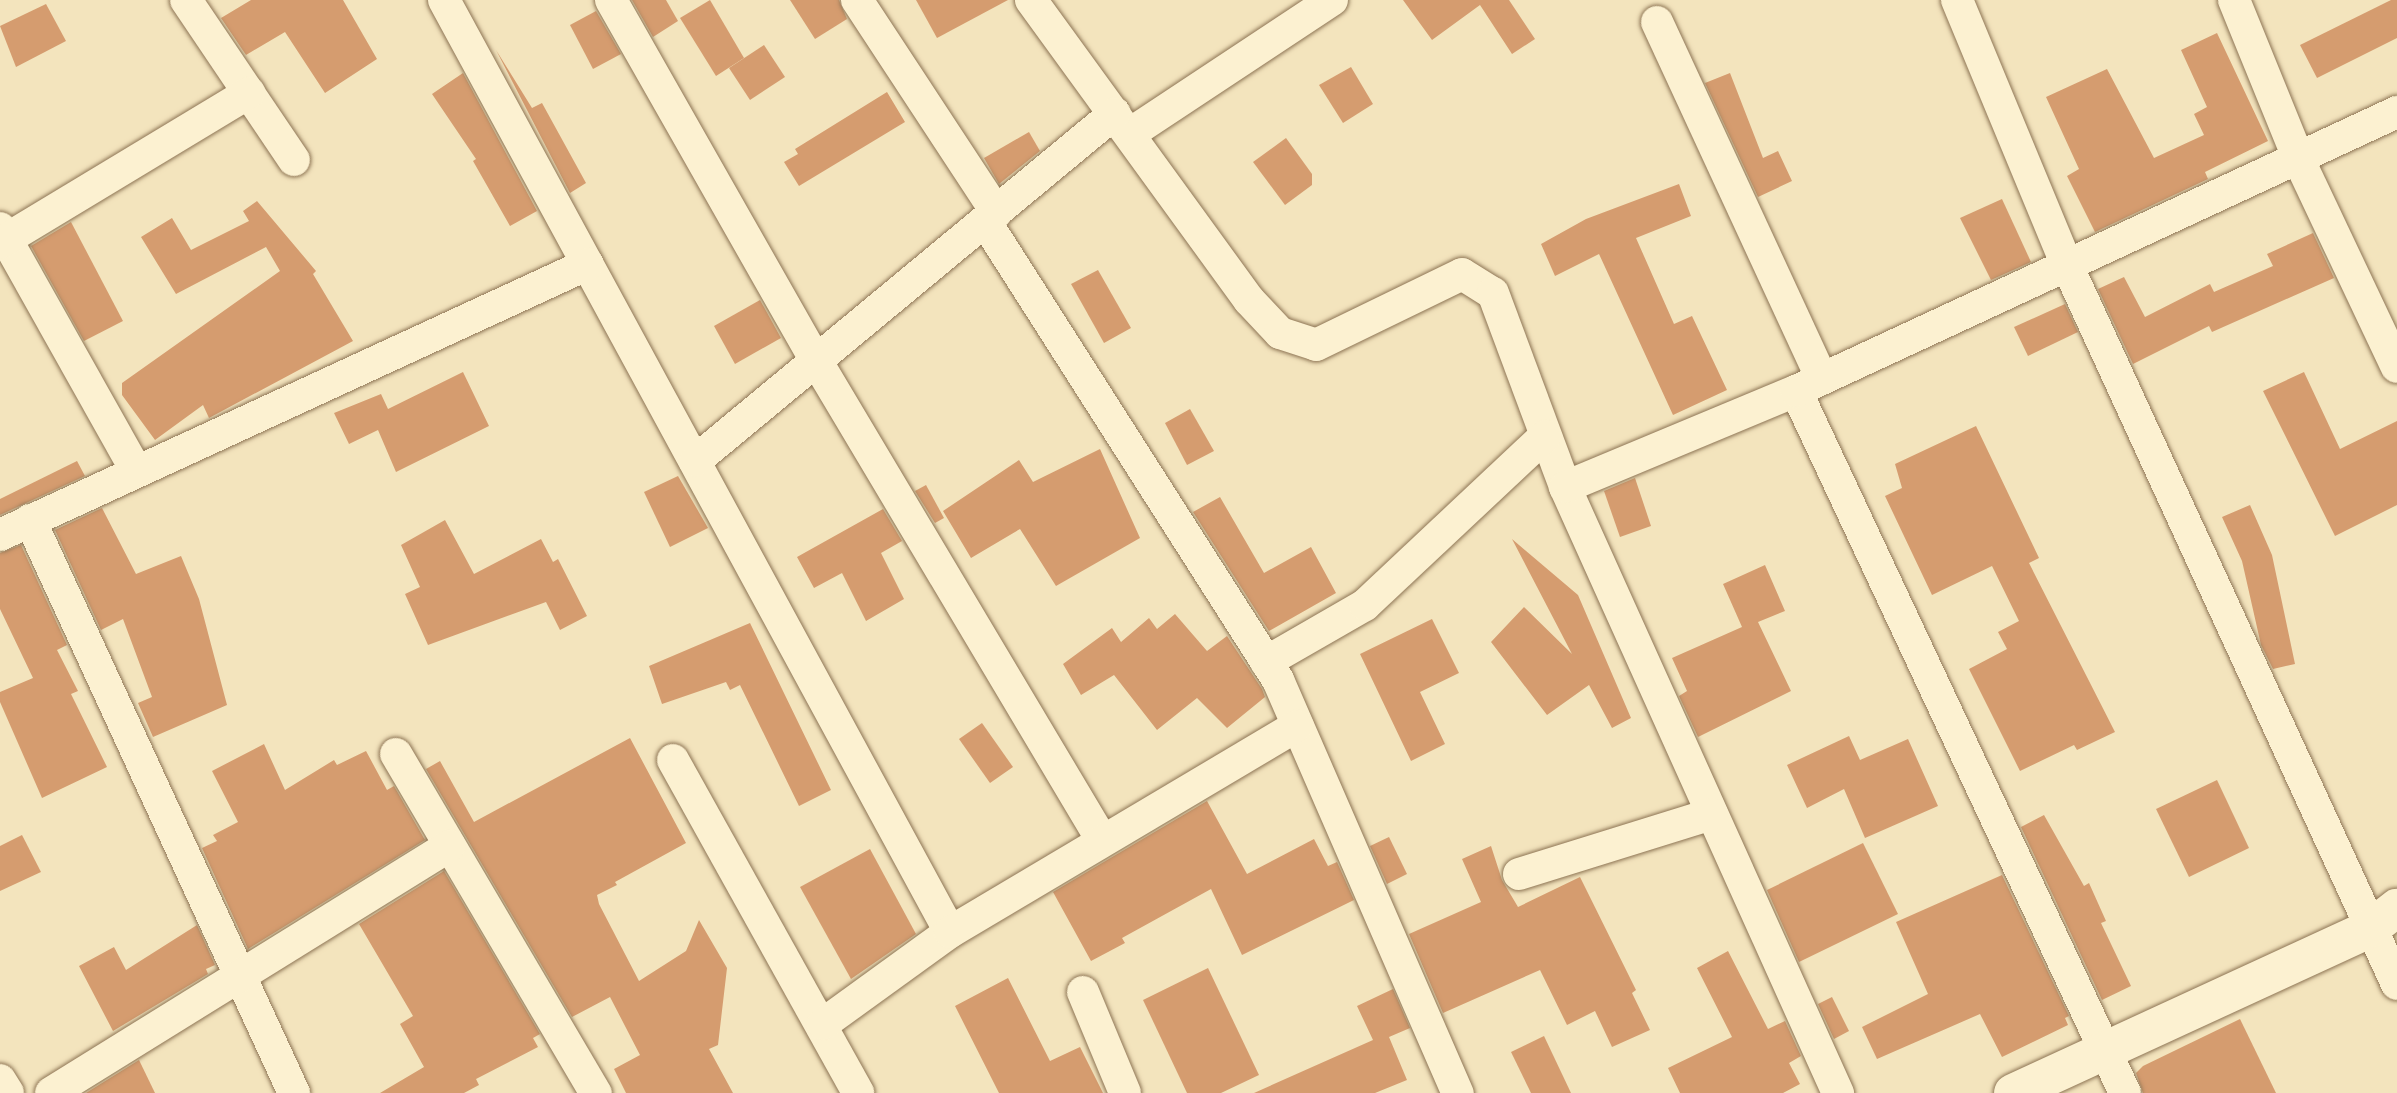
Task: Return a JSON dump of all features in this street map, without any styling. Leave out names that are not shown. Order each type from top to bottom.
[{"type":"street","points":[[186,0],[294,160]]},
{"type":"street","points":[[444,0],[950,932]]},
{"type":"street","points":[[611,0],[817,362],[1102,840]]},
{"type":"street","points":[[857,0],[1266,662],[1297,726],[1458,1093]]},
{"type":"street","points":[[1031,0],[1123,123],[1249,300],[1280,333],[1316,345],[1462,274],[1493,293],[1564,488],[1838,1093]]},
{"type":"street","points":[[695,461],[990,217],[1123,123],[1332,0]]},
{"type":"street","points":[[1957,0],[2067,265],[2384,918],[2397,984]]},
{"type":"street","points":[[2234,0],[2298,158],[2397,367]]},
{"type":"street","points":[[1657,22],[1809,385],[2125,1093]]},
{"type":"street","points":[[135,469],[2,237],[248,93]]},
{"type":"street","points":[[1564,488],[1809,385],[2397,112]]},
{"type":"street","points":[[0,535],[135,469],[588,264]]},
{"type":"street","points":[[1266,662],[1365,605],[1545,436]]},
{"type":"street","points":[[30,520],[294,1093]]},
{"type":"street","points":[[822,1024],[950,932],[1297,726]]},
{"type":"street","points":[[396,754],[596,1093]]},
{"type":"street","points":[[673,760],[858,1093]]},
{"type":"street","points":[[1519,874],[1712,814]]},
{"type":"street","points":[[51,1093],[450,846]]},
{"type":"street","points":[[2013,1093],[2384,918]]},
{"type":"street","points":[[1083,992],[1125,1093]]},
{"type":"street","points":[[0,1080],[8,1093]]},
{"type":"building","points":[[251,0],[343,0],[377,59],[325,93],[285,32],[246,55],[221,18]]},
{"type":"building","points":[[632,0],[666,0],[678,21],[653,37]]},
{"type":"building","points":[[710,0],[744,58],[716,76],[680,18]]},
{"type":"building","points":[[790,0],[839,0],[847,19],[815,39]]},
{"type":"building","points":[[916,0],[1008,0],[937,38]]},
{"type":"building","points":[[1403,0],[1509,0],[1535,39],[1512,54],[1480,5],[1432,40]]},
{"type":"building","points":[[2391,0],[2397,0],[2397,38],[2317,78],[2300,45]]},
{"type":"building","points":[[46,4],[66,41],[16,67],[0,26]]},
{"type":"building","points":[[596,11],[621,54],[593,69],[570,25]]},
{"type":"building","points":[[2217,33],[2268,141],[2205,172],[2208,179],[2095,232],[2067,176],[2079,169],[2046,97],[2107,69],[2154,158],[2204,135],[2194,114],[2207,107],[2181,50]]},
{"type":"building","points":[[764,45],[785,77],[750,100],[729,68]]},
{"type":"building","points":[[496,50],[532,108],[542,103],[586,183],[570,193]]},
{"type":"building","points":[[1351,67],[1373,104],[1343,123],[1319,85]]},
{"type":"building","points":[[463,73],[537,211],[510,226],[473,161],[476,159],[432,94]]},
{"type":"building","points":[[1730,73],[1763,158],[1778,151],[1792,181],[1758,197],[1705,83]]},
{"type":"building","points":[[887,92],[905,122],[799,186],[784,162],[798,154],[795,149]]},
{"type":"building","points":[[1029,132],[1040,151],[999,184],[984,158]]},
{"type":"building","points":[[1286,138],[1312,174],[1312,185],[1285,205],[1253,162]]},
{"type":"building","points":[[1679,184],[1691,216],[1636,238],[1674,324],[1692,316],[1727,390],[1673,415],[1599,254],[1555,276],[1541,244],[1586,219]]},
{"type":"building","points":[[2002,199],[2031,262],[1991,280],[1960,218]]},
{"type":"building","points":[[257,201],[316,271],[313,274],[353,341],[209,418],[203,405],[155,440],[122,395],[122,383],[280,271],[266,247],[176,294],[141,237],[172,218],[191,250],[249,221],[243,211]]},
{"type":"building","points":[[71,222],[123,321],[84,341],[31,246]]},
{"type":"building","points":[[2313,233],[2334,278],[2212,332],[2209,326],[2133,364],[2098,289],[2124,277],[2145,317],[2210,284],[2214,292],[2273,266],[2267,254]]},
{"type":"building","points":[[1098,270],[1131,328],[1104,343],[1071,284]]},
{"type":"building","points":[[760,300],[781,338],[735,364],[714,326]]},
{"type":"building","points":[[2065,304],[2078,332],[2028,356],[2014,327]]},
{"type":"building","points":[[463,372],[489,426],[396,472],[378,430],[349,444],[334,413],[381,394],[388,409]]},
{"type":"building","points":[[2304,372],[2340,449],[2397,421],[2397,505],[2335,536],[2263,391]]},
{"type":"building","points":[[1190,409],[1214,451],[1187,465],[1165,423]]},
{"type":"building","points":[[1976,426],[2039,558],[2029,563],[2115,732],[2077,750],[2074,745],[2020,771],[1969,669],[2007,649],[1998,632],[2019,621],[1992,566],[1932,595],[1885,496],[1902,488],[1895,464]]},
{"type":"building","points":[[1100,449],[1140,538],[1056,586],[1020,529],[971,558],[943,511],[1019,460],[1033,482]]},
{"type":"building","points":[[77,461],[85,476],[0,515],[0,499]]},
{"type":"building","points":[[678,476],[708,528],[670,547],[644,492]]},
{"type":"building","points":[[1635,478],[1651,526],[1620,537],[1604,491]]},
{"type":"building","points":[[926,485],[944,518],[935,523],[915,491]]},
{"type":"building","points":[[1220,497],[1264,573],[1311,547],[1336,593],[1269,631],[1193,512]]},
{"type":"building","points":[[2250,505],[2272,555],[2295,664],[2273,669],[2261,645],[2242,561],[2222,517]]},
{"type":"building","points":[[102,508],[136,574],[181,556],[199,599],[227,705],[153,737],[138,703],[152,697],[123,619],[101,630],[55,530]]},
{"type":"building","points":[[883,509],[902,541],[881,553],[904,599],[866,621],[842,573],[814,588],[797,557]]},
{"type":"building","points":[[445,520],[474,574],[541,539],[553,562],[558,559],[587,616],[560,630],[546,602],[428,645],[405,594],[420,587],[401,545]]},
{"type":"building","points":[[1512,539],[1578,595],[1631,718],[1612,728],[1589,685],[1547,715],[1491,642],[1524,607],[1572,654]]},
{"type":"building","points":[[21,545],[67,645],[57,650],[78,691],[71,694],[107,767],[42,798],[0,702],[0,692],[33,678],[0,609],[0,553]]},
{"type":"building","points":[[1765,565],[1785,611],[1758,622],[1791,691],[1698,737],[1679,696],[1687,691],[1672,658],[1742,627],[1723,584]]},
{"type":"building","points":[[1175,614],[1207,651],[1227,636],[1262,689],[1265,697],[1227,728],[1197,698],[1157,730],[1114,675],[1081,695],[1063,664],[1112,628],[1121,642],[1149,618],[1157,629]]},
{"type":"building","points":[[1432,619],[1459,673],[1420,692],[1445,744],[1411,761],[1360,654]]},
{"type":"building","points":[[750,623],[831,790],[799,806],[740,685],[730,690],[726,682],[662,704],[649,666]]},
{"type":"building","points":[[982,723],[1013,767],[990,783],[959,739]]},
{"type":"building","points":[[1849,736],[1860,760],[1908,739],[1938,806],[1865,838],[1844,789],[1807,808],[1787,765]]},
{"type":"building","points":[[630,738],[686,843],[615,882],[617,885],[597,895],[599,904],[639,981],[686,951],[699,920],[727,968],[718,1045],[709,1049],[733,1093],[626,1093],[614,1069],[640,1055],[610,997],[572,1017],[426,769],[440,761],[474,822]]},
{"type":"building","points":[[264,744],[285,790],[334,760],[337,765],[366,751],[387,790],[394,786],[425,840],[248,949],[202,848],[217,841],[213,835],[238,822],[212,771]]},
{"type":"building","points":[[2217,780],[2249,848],[2189,877],[2156,809]]},
{"type":"building","points":[[1207,801],[1247,874],[1314,839],[1328,866],[1337,862],[1354,900],[1242,955],[1211,889],[1122,938],[1125,943],[1091,961],[1053,892]]},
{"type":"building","points":[[2044,815],[2084,886],[2089,883],[2106,921],[2101,923],[2131,986],[2102,1000],[2021,827]]},
{"type":"building","points":[[22,835],[41,872],[0,891],[0,846]]},
{"type":"building","points":[[1389,837],[1407,874],[1387,884],[1370,846]]},
{"type":"building","points":[[1863,843],[1898,914],[1799,962],[1767,890]]},
{"type":"building","points":[[1491,846],[1502,880],[1518,907],[1580,877],[1636,990],[1632,993],[1650,1030],[1612,1047],[1595,1011],[1567,1025],[1540,970],[1443,1013],[1409,934],[1481,902],[1462,859]]},
{"type":"building","points":[[870,849],[916,934],[851,979],[800,887]]},
{"type":"building","points":[[444,871],[540,1034],[533,1038],[538,1047],[476,1079],[479,1085],[464,1093],[380,1093],[424,1067],[400,1024],[413,1016],[359,924]]},
{"type":"building","points":[[2002,875],[2069,1016],[2065,1018],[2068,1025],[2002,1057],[1980,1014],[1877,1059],[1862,1027],[1928,994],[1896,922]]},
{"type":"building","points":[[197,925],[215,965],[206,969],[208,974],[113,1031],[79,966],[114,947],[126,970]]},
{"type":"building","points":[[1728,951],[1768,1029],[1785,1021],[1801,1056],[1789,1063],[1800,1084],[1783,1093],[1680,1093],[1668,1068],[1732,1037],[1697,968]]},
{"type":"building","points":[[1208,968],[1259,1075],[1221,1093],[1187,1093],[1143,1000]]},
{"type":"building","points":[[1008,978],[1050,1061],[1080,1047],[1103,1093],[999,1093],[955,1006]]},
{"type":"building","points":[[1393,989],[1410,1028],[1389,1037],[1407,1080],[1375,1093],[1254,1093],[1373,1040],[1357,1006]]},
{"type":"building","points":[[1832,997],[1849,1031],[1834,1039],[1818,1004]]},
{"type":"building","points":[[2240,1019],[2276,1093],[2143,1093],[2136,1073],[2143,1066]]},
{"type":"building","points":[[1544,1036],[1571,1093],[1531,1093],[1511,1052]]},
{"type":"building","points":[[139,1060],[155,1093],[86,1093]]}]
